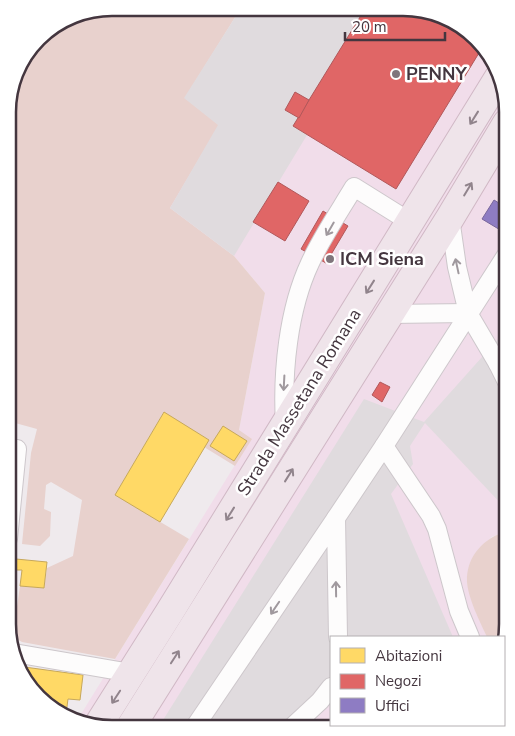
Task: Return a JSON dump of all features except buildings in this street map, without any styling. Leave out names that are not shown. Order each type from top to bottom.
[{"type":"main road","name":"Strada Massetana Romana","points":[[102,719],[495,84]]},
{"type":"main road","name":"Strada Massetana Romana","points":[[135,720],[499,138]]},
{"type":"lane","points":[[285,425],[285,364],[290,330],[300,289],[310,262],[354,187],[410,222]]},
{"type":"lane","points":[[450,218],[457,266],[468,313],[499,355]]},
{"type":"lane","points":[[199,720],[384,446],[499,266]]},
{"type":"lane","points":[[389,314],[468,313]]},
{"type":"lane","points":[[384,446],[437,528],[455,595],[470,636]]},
{"type":"lane","points":[[16,459],[17,449]]},
{"type":"lane","points":[[336,518],[338,636]]},
{"type":"lane","points":[[21,653],[131,673]]},
{"type":"lane","points":[[300,720],[320,701],[330,688]]},
{"type":"shaded area","points":[[106,16],[236,16],[185,98],[219,125],[170,208],[234,256],[265,293],[239,430],[252,439],[235,466],[204,447],[208,439],[163,413],[115,495],[189,539],[115,659],[22,642],[18,639],[16,613],[20,586],[44,588],[47,568],[73,556],[82,500],[51,482],[46,485],[44,509],[51,512],[50,536],[40,546],[22,544],[31,453],[37,429],[16,423],[16,113],[21,82],[29,64],[40,49],[54,36],[70,26],[94,18]]},
{"type":"shaded area","points":[[236,16],[361,16],[294,126],[307,135],[234,256],[170,208],[218,125],[184,98]]},
{"type":"shaded area","points":[[237,16],[402,16],[427,20],[451,29],[466,40],[482,59],[494,82],[499,113],[499,534],[491,537],[467,583],[473,604],[487,636],[330,636],[330,720],[113,720],[100,719],[81,714],[251,439],[239,430],[265,293],[234,256],[170,208]]},
{"type":"shaded area","points":[[499,338],[499,502],[425,423],[410,446],[413,464],[391,494],[453,636],[330,636],[330,704],[314,720],[163,720],[364,399],[424,422]]},
{"type":"shaded area","points":[[499,534],[498,636],[487,636],[472,602],[467,582],[467,573],[473,556],[491,538]]},
{"type":"place","name":"PENNY","points":[[396,74]]},
{"type":"place","name":"ICM Siena","points":[[330,259]]}]
